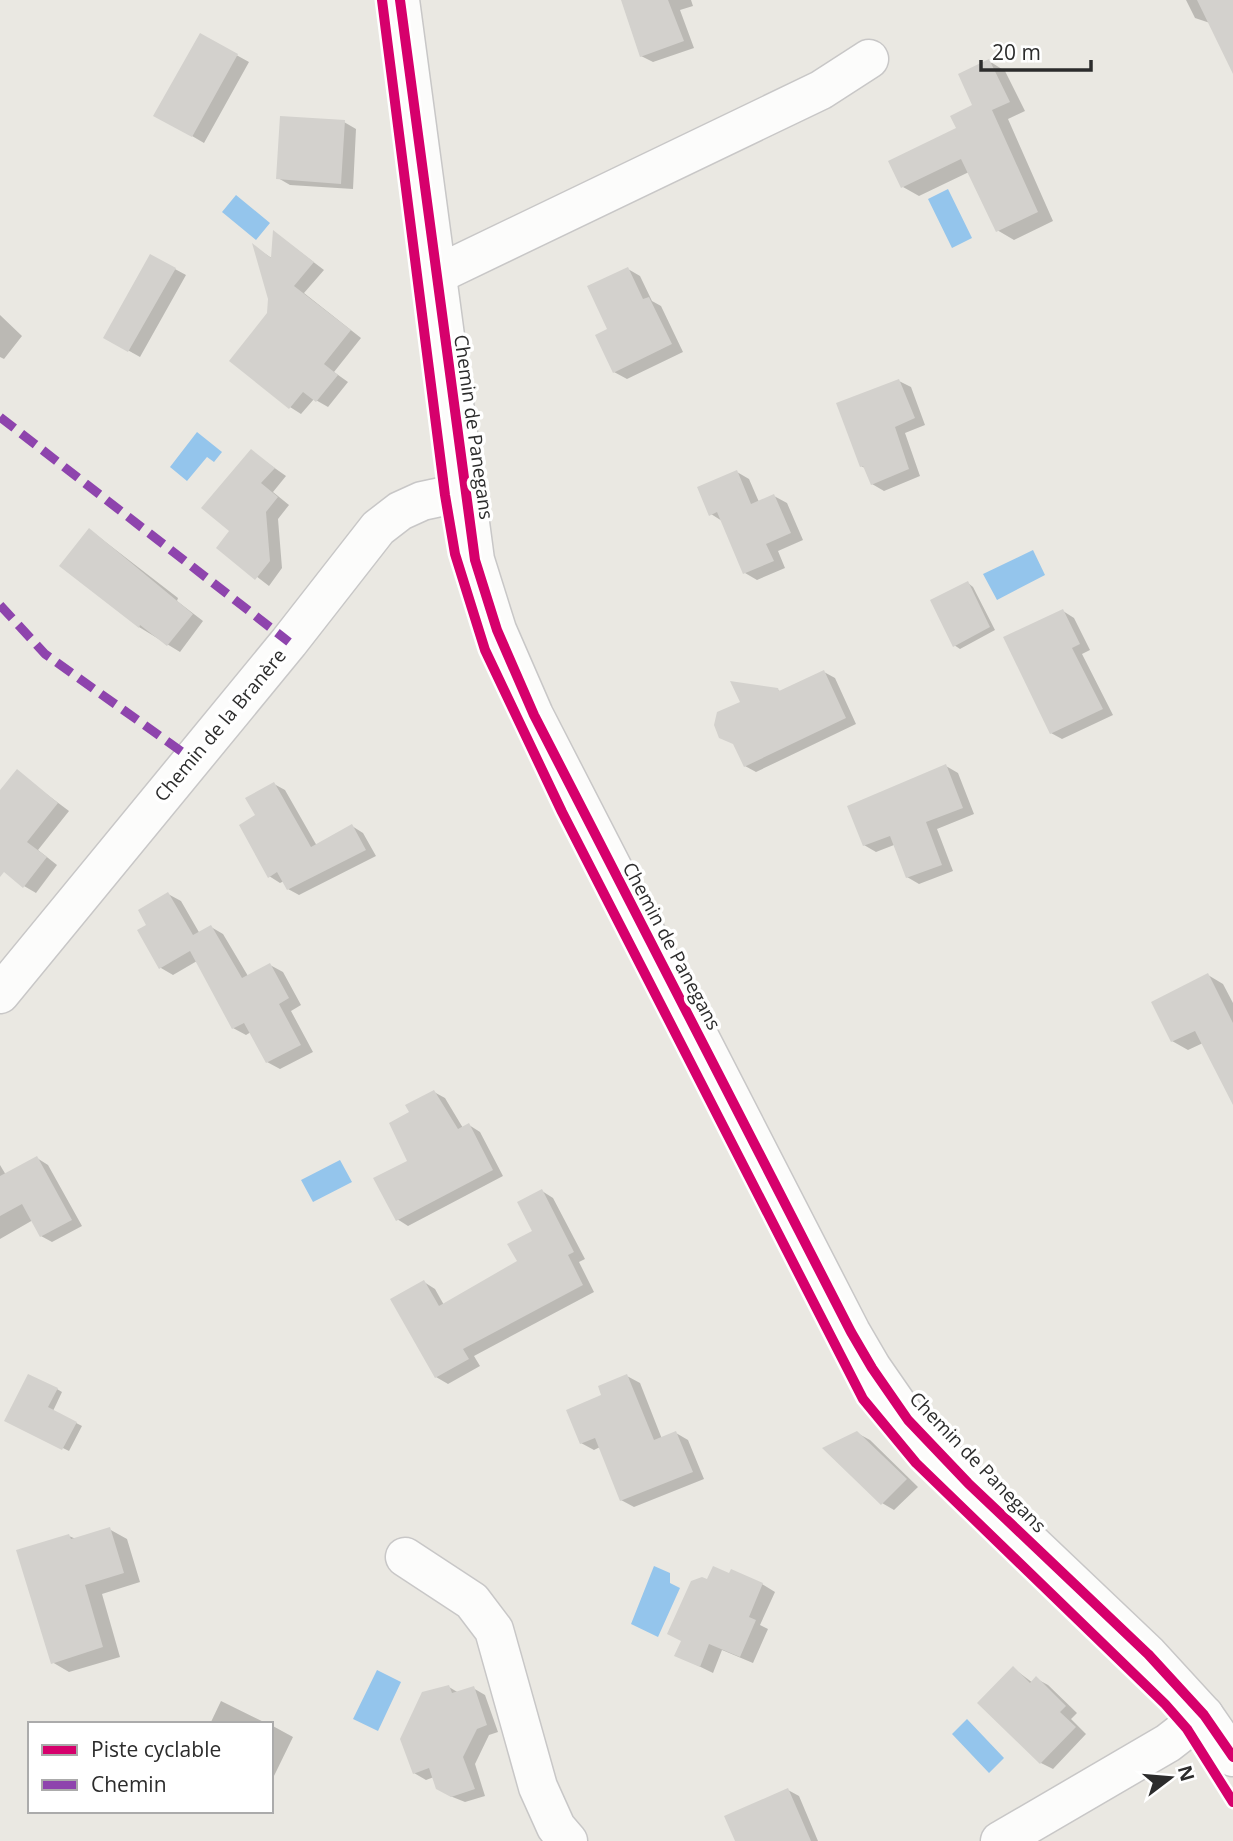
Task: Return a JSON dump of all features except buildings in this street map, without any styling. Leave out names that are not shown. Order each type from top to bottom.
[{"type":"street","name":"Chemin de Panegans","points":[[400,0],[464,492],[483,587],[497,630],[534,715],[872,1368],[908,1420],[1148,1654],[1204,1715],[1233,1757]]},
{"type":"street","points":[[436,275],[821,90],[869,59]]},
{"type":"street","name":"Chemin de la Branère","points":[[0,994],[289,642],[378,528],[400,511],[422,501],[464,492]]},
{"type":"street","points":[[405,1557],[472,1601],[494,1630],[538,1787],[556,1827],[568,1841]]},
{"type":"street","points":[[1000,1841],[1168,1743],[1204,1715]]},
{"type":"water","points":[[948,189],[972,238],[952,248],[928,199]]},
{"type":"water","points":[[236,195],[270,223],[256,240],[222,212]]},
{"type":"water","points":[[197,432],[222,452],[214,462],[207,457],[187,481],[170,467]]},
{"type":"water","points":[[1033,550],[1045,575],[997,600],[983,574]]},
{"type":"water","points":[[340,1160],[352,1182],[313,1202],[301,1180]]},
{"type":"water","points":[[654,1566],[670,1573],[670,1583],[680,1588],[658,1637],[631,1624]]},
{"type":"water","points":[[377,1670],[401,1682],[378,1731],[353,1719]]},
{"type":"water","points":[[967,1719],[1004,1758],[989,1773],[952,1734]]},
{"type":"marked path","points":[[0,417],[289,642]]},
{"type":"marked path","points":[[0,605],[45,654],[192,759]]},
{"type":"cycle path","points":[[382,0],[445,495],[455,554],[485,650],[562,812],[863,1399],[916,1463],[1165,1704],[1187,1729],[1233,1802]]},
{"type":"cycle path","points":[[400,0],[475,560],[497,630],[534,715],[851,1332],[872,1368],[908,1420],[968,1483],[1148,1654],[1204,1715],[1233,1757]]}]
